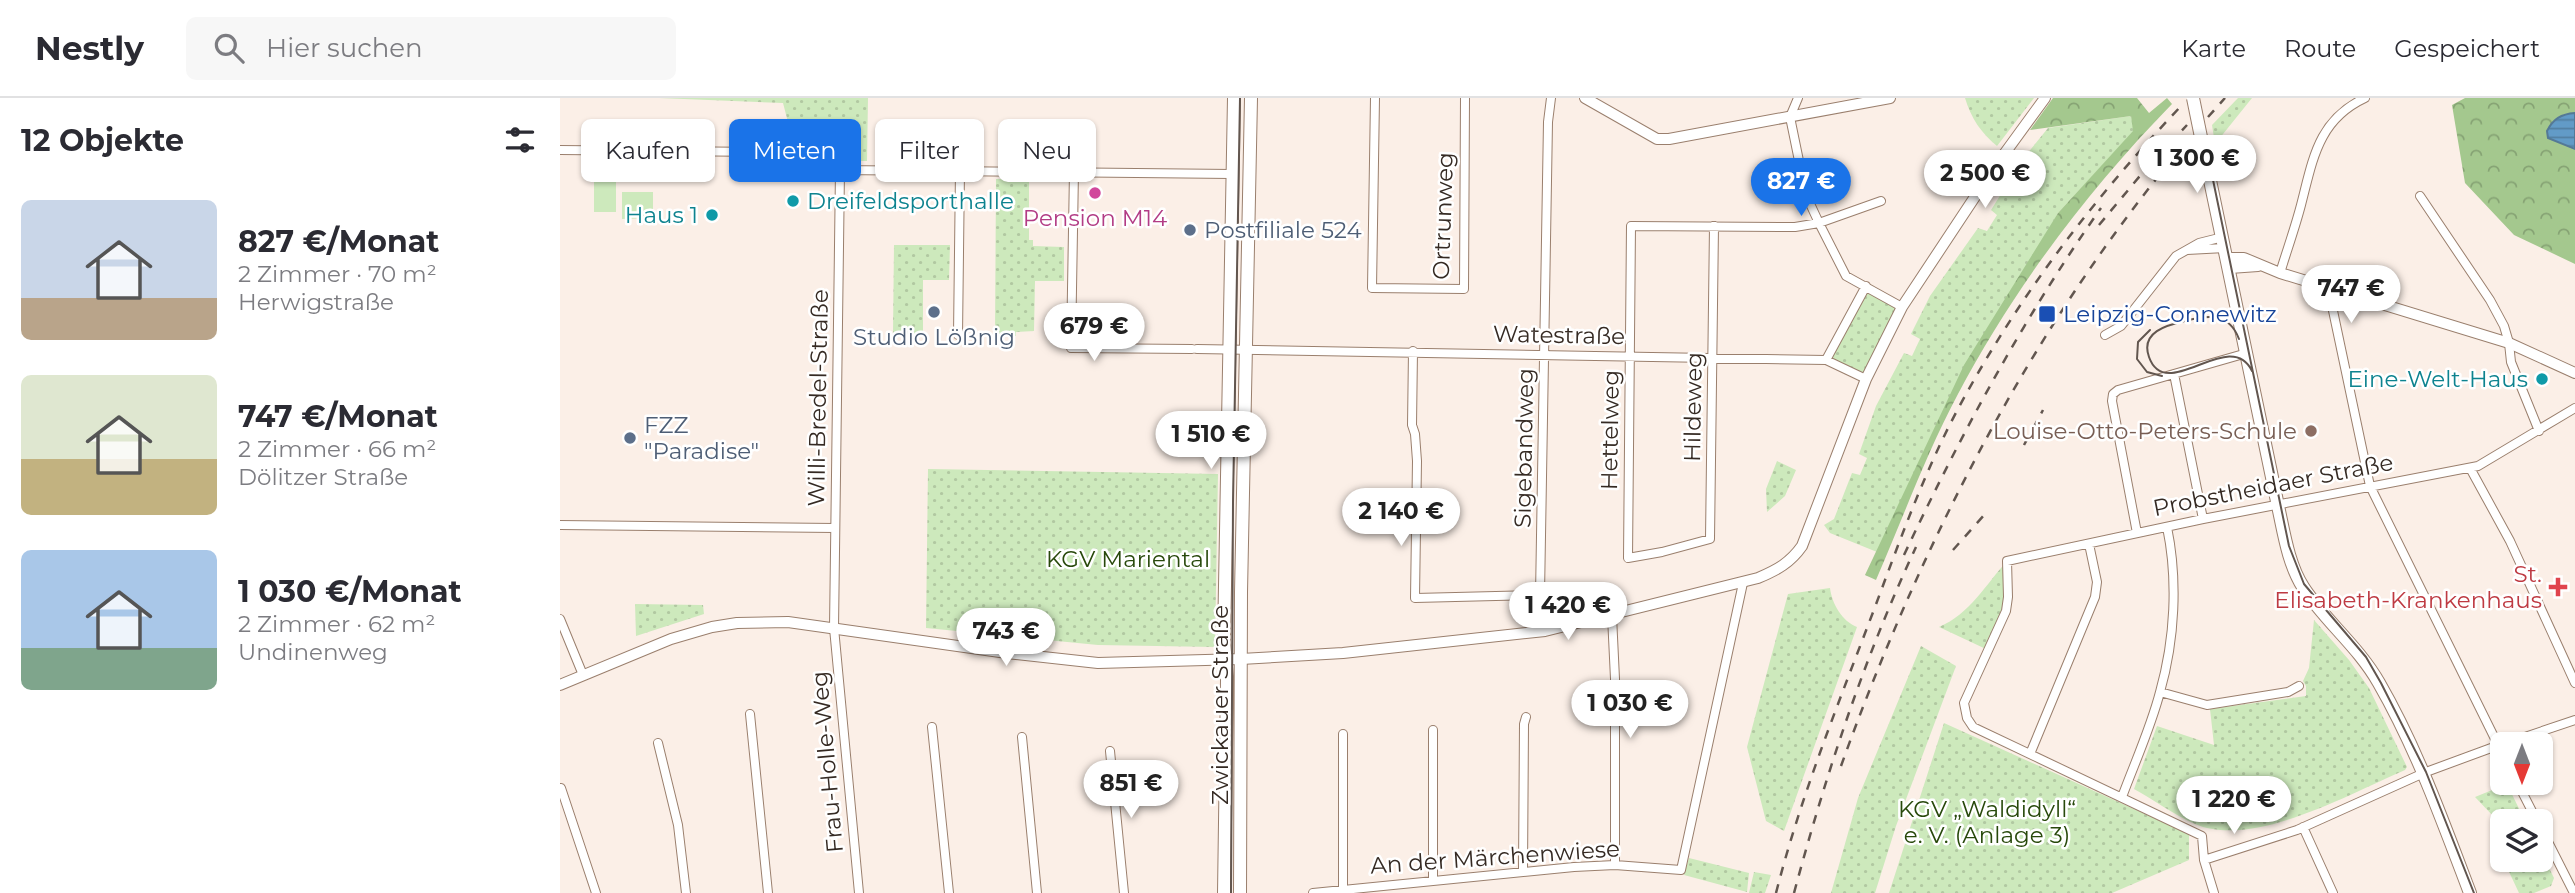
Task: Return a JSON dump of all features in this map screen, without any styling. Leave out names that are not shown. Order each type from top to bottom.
[{"type":"main road","name":"Zwickauer Straße","points":[[1224,893],[1227,680],[1224,660],[1234,98]]},
{"type":"main road","name":"Zwickauer Straße","points":[[1240,893],[1246,294],[1251,98]]},
{"type":"main road","points":[[2193,98],[2292,562],[2303,586],[2364,658],[2379,683],[2424,774],[2470,893]]},
{"type":"street","name":"Ortrunweg","points":[[1375,98],[1372,288],[1464,289],[1465,98]]},
{"type":"street","name":"Sigebandweg","points":[[1545,631],[1540,595],[1548,130],[1551,98]]},
{"type":"street","points":[[1585,98],[1657,139],[1890,98]]},
{"type":"street","points":[[1798,98],[1790,117],[1806,195],[1819,223],[1846,276],[1902,307]]},
{"type":"street","points":[[560,685],[671,639],[712,627],[762,621],[1098,663],[1224,660],[1343,653],[1545,631],[1743,583],[1778,570],[1792,559],[1802,546],[1866,380],[1902,307],[1994,168],[2045,98]]},
{"type":"street","points":[[2280,272],[2312,160],[2324,132],[2344,111],[2365,98]]},
{"type":"street","points":[[560,150],[729,152]]},
{"type":"street","points":[[1096,171],[1232,174]]},
{"type":"street","name":"Willi-Bredel-Straße","points":[[834,628],[840,182]]},
{"type":"street","points":[[958,335],[960,182]]},
{"type":"street","name":"Watestraße","points":[[1074,182],[1071,348],[1413,351],[1826,360],[1866,380]]},
{"type":"street","points":[[2420,196],[2490,300],[2504,326],[2511,362],[2539,431]]},
{"type":"street","points":[[1714,226],[1795,227],[1819,223],[1881,201]]},
{"type":"street","name":"Hettelweg","points":[[1662,552],[1628,558],[1632,226],[1714,226]]},
{"type":"street","name":"Hildeweg","points":[[1662,552],[1710,538],[1714,226]]},
{"type":"street","points":[[2105,335],[2121,326],[2165,267],[2184,249],[2226,253],[2244,258],[2264,267],[2509,343],[2575,373]]},
{"type":"street","points":[[1826,360],[1866,286]]},
{"type":"street","points":[[2328,287],[2371,486],[2494,732]]},
{"type":"street","points":[[1413,351],[1412,425],[1417,461],[1415,598],[1540,595]]},
{"type":"street","points":[[2137,533],[2112,401],[2113,394],[2247,353]]},
{"type":"street","points":[[2174,374],[2203,519]]},
{"type":"street","name":"Probstheidaer Straße","points":[[2030,754],[1973,727],[1967,718],[1964,703],[2006,611],[2007,561],[2203,519],[2478,466],[2575,408]]},
{"type":"street","points":[[2470,468],[2510,541],[2575,682]]},
{"type":"street","points":[[560,525],[835,528]]},
{"type":"street","points":[[2122,797],[2160,692],[2173,622],[2173,553],[2167,527]]},
{"type":"street","points":[[2088,544],[2097,582],[2095,597],[2030,754],[2202,836],[2206,870],[2214,893]]},
{"type":"street","name":"An der Märchenwiese","points":[[1313,893],[1615,864],[1681,870],[1743,583]]},
{"type":"street","points":[[1612,616],[1615,864]]},
{"type":"street","points":[[560,619],[583,675]]},
{"type":"street","name":"Frau-Holle-Weg","points":[[834,628],[859,893]]},
{"type":"street","points":[[2160,692],[2207,705],[2288,692],[2299,686]]},
{"type":"street","points":[[750,714],[768,893]]},
{"type":"street","points":[[1523,872],[1526,717]]},
{"type":"street","points":[[2543,732],[2575,720]]},
{"type":"street","points":[[932,727],[949,893]]},
{"type":"street","points":[[1433,730],[1433,880]]},
{"type":"street","points":[[1343,734],[1343,889]]},
{"type":"street","points":[[1022,737],[1037,893]]},
{"type":"street","points":[[657,743],[678,825],[686,893]]},
{"type":"street","points":[[1110,751],[1124,893]]},
{"type":"street","points":[[2204,860],[2303,827],[2424,774],[2490,751]]},
{"type":"street","points":[[561,788],[563,803],[596,893]]},
{"type":"street","points":[[2303,827],[2333,893]]},
{"type":"street","points":[[2553,852],[2574,893]]},
{"type":"green space","points":[[659,98],[868,98],[867,161],[861,161],[861,119],[787,119],[783,103]]},
{"type":"green space","points":[[1965,98],[2034,98],[1997,146],[1977,125]]},
{"type":"green space","points":[[2053,98],[2137,98],[2149,113],[2167,98],[2172,104],[2082,206],[2003,316],[1946,417],[1876,580],[1865,575],[1964,365],[2058,213],[2133,131],[2131,116],[2030,130]]},
{"type":"green space","points":[[2238,98],[2252,98],[2215,144],[2212,125]]},
{"type":"green space","points":[[2465,98],[2575,98],[2575,113],[2563,115],[2547,132],[2549,138],[2575,149],[2575,264],[2514,235],[2465,183],[2452,105]]},
{"type":"green space","points":[[2131,116],[2134,131],[2058,213],[1925,449],[1877,552],[1830,533],[1824,525],[1834,519],[1852,473],[1860,475],[1867,458],[1859,454],[1876,406],[1904,353],[1912,356],[1920,339],[1911,334],[1930,296],[1978,228],[1987,231],[1997,215],[1991,210],[2023,159],[2048,128]]},
{"type":"green space","points":[[996,179],[998,182],[1029,182],[1029,240],[1033,240],[1033,246],[1064,247],[1064,281],[1035,281],[1034,331],[1016,332],[1016,336],[995,336]]},
{"type":"green space","points":[[594,182],[616,182],[616,212],[594,212]]},
{"type":"green space","points":[[622,192],[653,192],[653,218],[622,219]]},
{"type":"green space","points":[[894,245],[950,245],[949,280],[923,280],[923,335],[893,334]]},
{"type":"green space","points":[[1866,286],[1902,307],[1866,379],[1826,360]]},
{"type":"green space","points":[[1777,461],[1796,470],[1785,496],[1767,512],[1766,489]]},
{"type":"green space","name":"KGV Mariental","points":[[928,469],[1218,474],[1215,647],[1098,645],[926,628]]},
{"type":"green space","points":[[2007,561],[2008,597],[1988,650],[1939,627],[1969,606]]},
{"type":"green space","points":[[1830,588],[1839,611],[1847,621],[1857,627],[1784,831],[1766,821],[1747,747],[1788,594]]},
{"type":"green space","points":[[635,604],[703,605],[704,614],[636,636]]},
{"type":"green space","points":[[2314,620],[2369,688],[2407,767],[2405,770],[2301,815],[2244,829],[2218,830],[2195,824],[2134,789],[2157,726],[2214,745],[2210,709],[2306,696],[2303,681],[2309,668]]},
{"type":"green space","points":[[1921,646],[1956,666],[1896,826],[1875,893],[1831,893],[1858,798]]},
{"type":"green space","name":"KGV „Waldidyll“ e. V. (Anlage 3)","points":[[1944,723],[2189,834],[2189,860],[2112,893],[1889,893]]},
{"type":"green space","points":[[2280,789],[2285,814],[2243,822],[2238,797]]},
{"type":"green space","points":[[2490,791],[2490,795],[2512,795],[2519,809],[2490,809],[2490,813],[2475,797]]},
{"type":"green space","points":[[1689,858],[1749,873],[1747,892],[1684,875]]},
{"type":"green space","points":[[1754,872],[1771,875],[1765,893],[1749,893]]},
{"type":"green space","points":[[2509,872],[2551,872],[2554,878],[2551,886],[2534,893],[2519,893]]},
{"type":"water","points":[[2575,113],[2575,149],[2548,138],[2547,131],[2555,120]]},
{"type":"tram line","points":[[1231,893],[1233,502],[1240,98]]},
{"type":"tram line","points":[[2196,98],[2289,546],[2304,584],[2366,657],[2381,683],[2426,772],[2474,893]]},
{"type":"tram line","points":[[2239,339],[2235,330],[2223,320],[2201,317],[2157,331],[2148,341],[2147,348],[2157,370],[2169,373],[2229,357],[2242,359],[2252,371]]},
{"type":"tram line","points":[[2150,330],[2138,342],[2137,359],[2147,372],[2162,376]]},
{"type":"railway","points":[[2208,117],[2225,98]]},
{"type":"railway","points":[[1776,893],[1797,820],[1834,713],[1914,506],[1959,407],[2007,325],[2060,248],[2182,105]]},
{"type":"railway","points":[[2099,225],[2149,165],[2187,125]]},
{"type":"railway","points":[[1841,766],[1907,599],[1987,437],[2032,358],[2081,282],[2133,209],[2189,139]]},
{"type":"railway","points":[[1904,555],[1995,377],[2046,291],[2101,208]]},
{"type":"railway","points":[[2024,445],[2043,410]]},
{"type":"railway","points":[[1953,550],[1985,514]]},
{"type":"railway","points":[[1794,893],[1819,804],[1863,674],[1916,547]]},
{"type":"place","name":"Pension M14","points":[[1095,193]]},
{"type":"place","name":"Dreifeldsporthalle","points":[[793,201]]},
{"type":"place","name":"Haus 1","points":[[712,215]]},
{"type":"place","name":"Postfiliale 524","points":[[1190,230]]},
{"type":"place","name":"Studio Lößnig","points":[[934,312]]},
{"type":"place","name":"Leipzig-Connewitz","points":[[2047,314]]},
{"type":"place","name":"Eine-Welt-Haus","points":[[2542,379]]},
{"type":"place","name":"Louise-Otto-Peters-Schule","points":[[2311,431]]},
{"type":"place","name":"FZZ \"Paradise\"","points":[[630,438]]},
{"type":"place","name":"St. Elisabeth-Krankenhaus","points":[[2558,587]]}]
